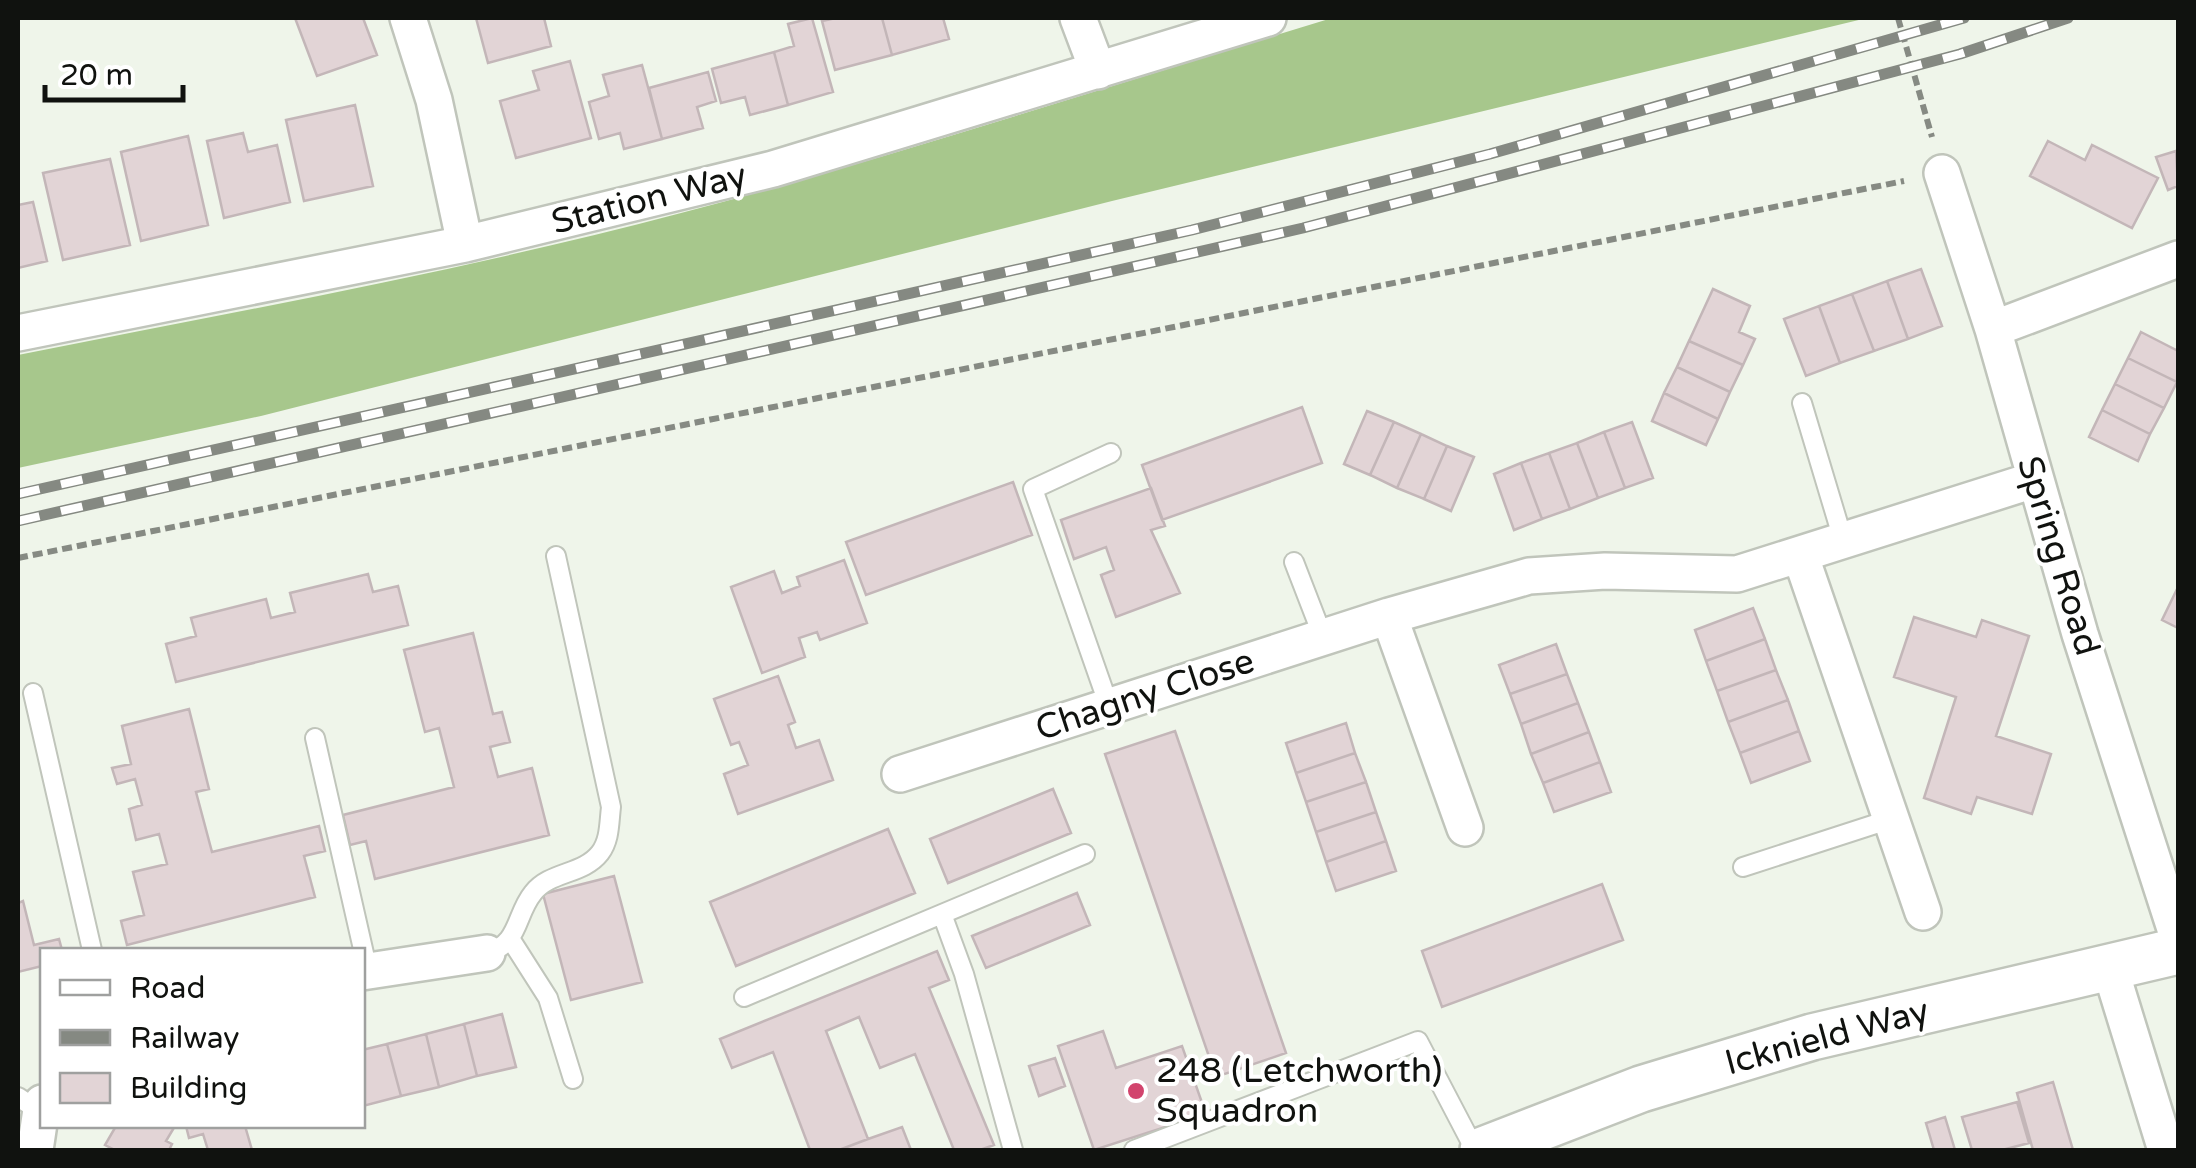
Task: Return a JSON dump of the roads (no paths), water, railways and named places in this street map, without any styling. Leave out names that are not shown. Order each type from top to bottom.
[{"type":"street","points":[[408,18],[434,100],[465,244]]},
{"type":"street","points":[[1078,18],[1098,71]]},
{"type":"street","name":"Station Way","points":[[18,333],[465,244],[773,169],[1268,18]]},
{"type":"street","name":"Spring Road","points":[[1942,173],[1993,328],[2034,480],[2178,938]]},
{"type":"street","points":[[1993,328],[2178,259]]},
{"type":"street","name":"Chagny Close","points":[[900,774],[1390,616],[1529,576],[1605,570],[1738,574],[1801,558],[2034,480]]},
{"type":"street","points":[[1801,558],[1923,912]]},
{"type":"street","points":[[1390,616],[1465,828]]},
{"type":"street","points":[[366,971],[499,946]]},
{"type":"street","name":"Icknield Way","points":[[1483,1150],[1642,1089],[1812,1037],[2178,951]]},
{"type":"street","points":[[2110,968],[2166,1150]]},
{"type":"street","points":[[33,1104],[36,1150]]},
{"type":"lane","points":[[1802,403],[1844,543]]},
{"type":"lane","points":[[1109,706],[1033,489],[1111,453]]},
{"type":"lane","points":[[556,556],[611,807],[607,844],[597,858],[533,892],[499,946],[548,998],[573,1078]]},
{"type":"lane","points":[[1294,562],[1323,638]]},
{"type":"lane","points":[[33,692],[92,948]]},
{"type":"lane","points":[[315,738],[361,948]]},
{"type":"lane","points":[[1743,868],[1890,818]]},
{"type":"lane","points":[[744,997],[1085,854]]},
{"type":"lane","points":[[942,914],[964,974],[1014,1150]]},
{"type":"lane","points":[[1134,1150],[1418,1041],[1474,1150]]},
{"type":"railway","points":[[18,494],[1192,230],[1490,154],[1964,18]]},
{"type":"railway","points":[[18,521],[1303,228],[1960,54],[2068,18]]},
{"type":"place","name":"248 (Letchworth) Squadron","points":[[1136,1091]]}]
